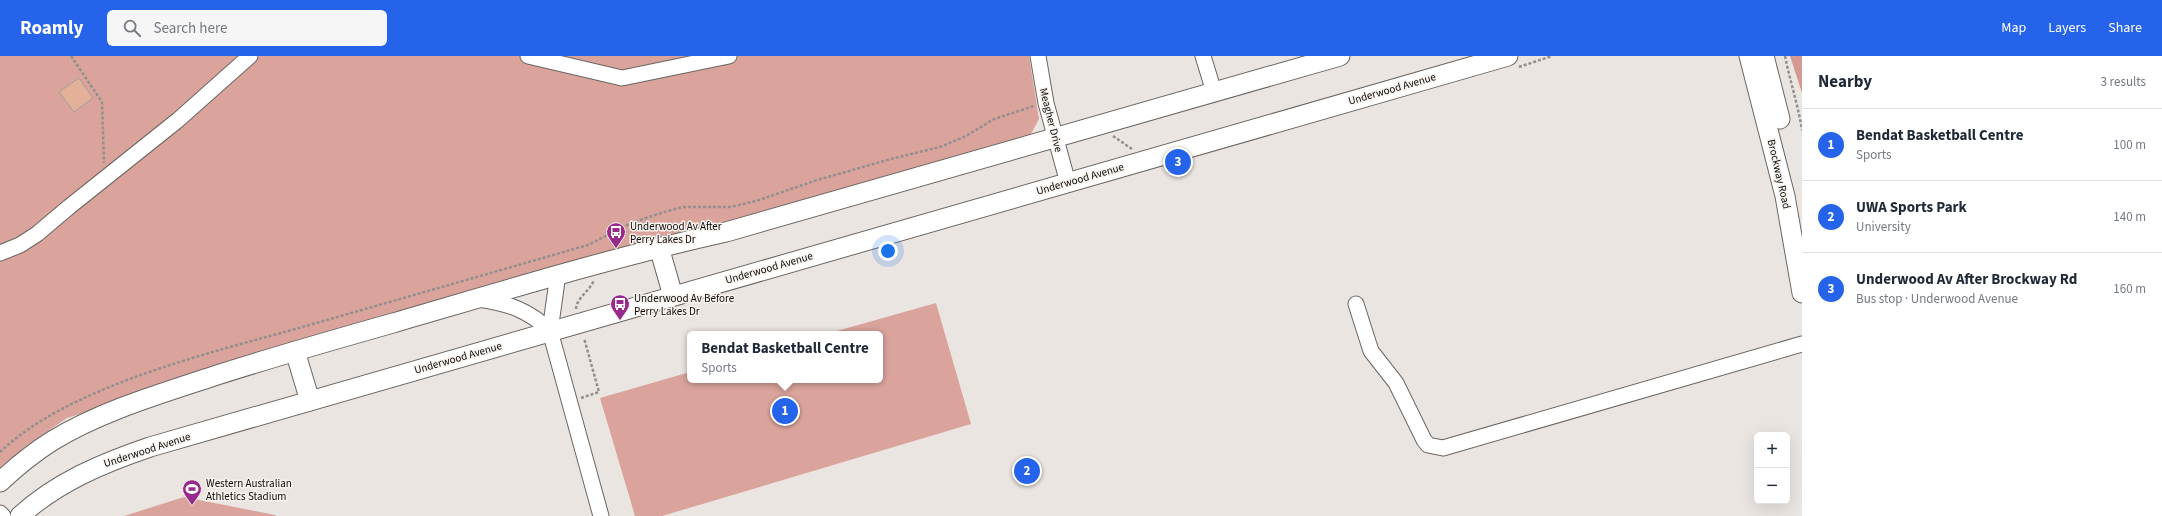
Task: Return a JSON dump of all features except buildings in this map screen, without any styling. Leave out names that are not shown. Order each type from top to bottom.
[{"type":"main road","points":[[0,482],[33,453],[53,440],[95,419],[178,388],[295,351],[558,274],[659,247],[726,232],[1340,56]]},
{"type":"main road","name":"Brockway Road","points":[[1749,56],[1785,196],[1802,293]]},
{"type":"main road","name":"Brockway Road","points":[[1764,56],[1802,224]]},
{"type":"main road","name":"Underwood Avenue","points":[[20,516],[43,497],[63,484],[105,463],[150,447],[1148,159],[1512,62]]},
{"type":"main road","points":[[659,247],[673,296]]},
{"type":"main road","points":[[295,351],[310,401]]},
{"type":"street","points":[[0,254],[20,245],[37,234],[178,120],[250,56]]},
{"type":"street","points":[[528,56],[622,78],[729,56]]},
{"type":"street","name":"Meagher Drive","points":[[1038,56],[1054,138],[1068,183]]},
{"type":"street","points":[[1203,56],[1214,92]]},
{"type":"street","points":[[558,274],[550,331],[601,516]]},
{"type":"street","points":[[475,299],[503,303],[522,310],[550,331]]},
{"type":"street","points":[[1356,304],[1371,351],[1396,383],[1424,440],[1436,448],[1442,448],[1802,344]]},
{"type":"street","points":[[0,513],[3,516]]},
{"type":"path","points":[[71,56],[102,102],[104,163],[112,172]]},
{"type":"path","points":[[1512,62],[1552,56]]},
{"type":"path","points":[[1785,56],[1798,105],[1802,130]]},
{"type":"path","points":[[0,452],[12,440],[58,411],[108,389],[172,366],[588,245],[631,223],[664,212],[683,207],[730,207],[891,159],[940,147],[966,136],[994,119],[1046,103]]},
{"type":"path","points":[[1097,126],[1148,159]]},
{"type":"path","points":[[577,312],[577,303],[594,283],[593,272]]},
{"type":"shaded area","points":[[0,56],[1029,56],[1039,119],[1031,134],[1021,139],[761,214],[578,259],[67,418],[26,446],[0,469]]},
{"type":"shaded area","points":[[1790,56],[1802,56],[1802,93]]},
{"type":"shaded area","points":[[936,303],[971,424],[662,516],[635,516],[600,398],[687,373],[687,383],[883,383],[883,331],[837,331]]},
{"type":"shaded area","name":"Western Australian Athletics Stadium","points":[[184,497],[275,515],[276,516],[124,516]]},
{"type":"place","name":"Underwood Av After Brockway Rd","points":[[1178,162]]},
{"type":"place","name":"Underwood Av After Perry Lakes Dr","points":[[616,249]]},
{"type":"place","name":"Underwood Av Before Perry Lakes Dr","points":[[620,321]]},
{"type":"place","name":"Bendat Basketball Centre","points":[[785,411]]},
{"type":"place","name":"UWA Sports Park","points":[[1027,471]]},
{"type":"place","name":"Western Australian Athletics Stadium","points":[[192,506]]}]
